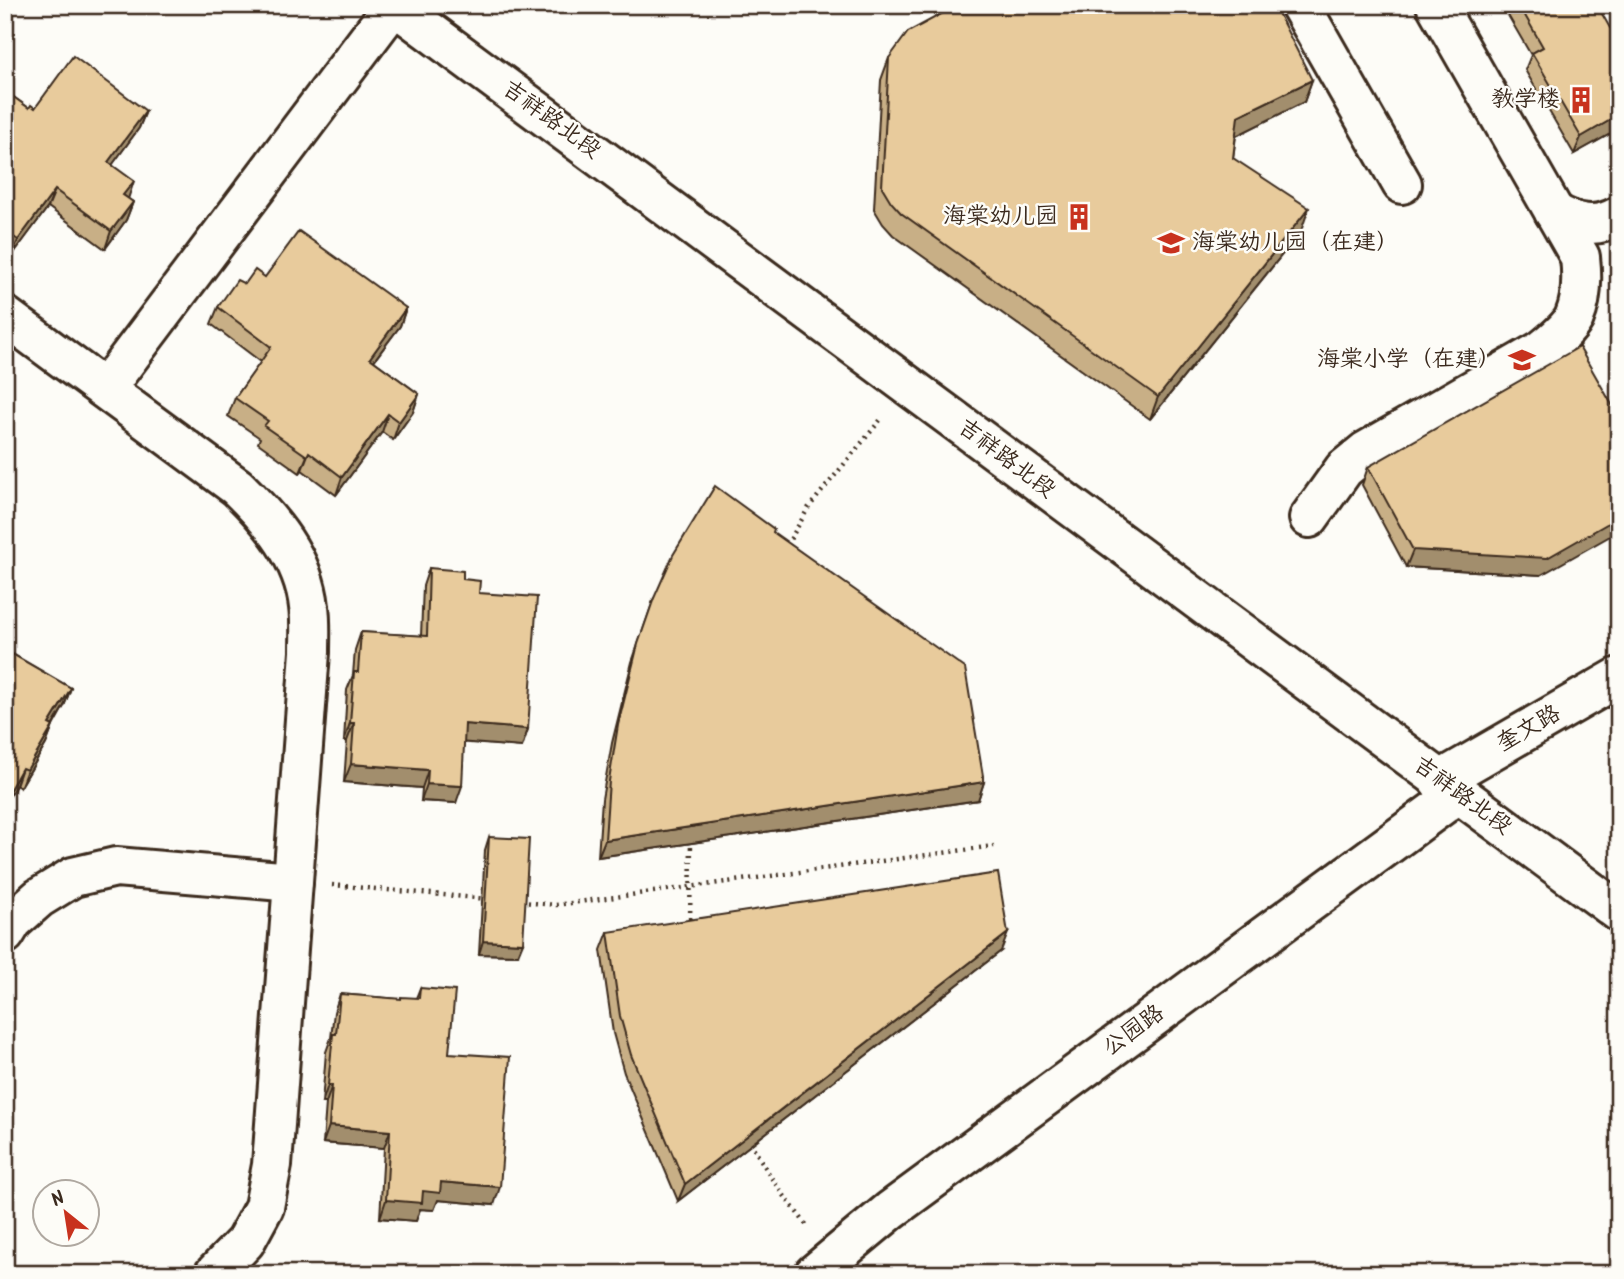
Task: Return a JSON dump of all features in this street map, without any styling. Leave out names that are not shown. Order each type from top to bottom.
[{"type":"street","name":"吉祥路北段","points":[[394,5],[1619,912]]},
{"type":"street","points":[[105,390],[394,5]]},
{"type":"street","points":[[1300,5],[1402,184]]},
{"type":"street","points":[[1436,5],[1580,257],[1582,274]]},
{"type":"street","points":[[1554,212],[1585,225],[1601,224],[1616,218]]},
{"type":"street","points":[[1309,518],[1345,469],[1366,451],[1542,350],[1560,335],[1573,318],[1582,274],[1595,240],[1616,218]]},
{"type":"street","points":[[5,316],[237,486],[264,513],[301,570],[309,606],[310,652],[272,1166],[264,1207],[245,1242],[214,1274]]},
{"type":"street","name":"奎文路","points":[[1449,787],[1619,677]]},
{"type":"street","name":"公园路","points":[[814,1255],[891,1210],[1449,787]]},
{"type":"street","points":[[5,934],[13,921],[39,898],[73,877],[116,867],[293,882]]},
{"type":"path","points":[[786,548],[809,507],[908,387]]},
{"type":"path","points":[[690,927],[691,828]]},
{"type":"path","points":[[515,901],[556,905],[994,846]]},
{"type":"path","points":[[293,882],[501,900]]},
{"type":"path","points":[[745,1132],[814,1255]]},
{"type":"building","name":"海棠幼儿园","points":[[958,5],[1274,5],[1312,80],[1238,116],[1233,158],[1309,208],[1158,397],[901,213],[882,187],[889,58],[908,32]]},
{"type":"building","name":"教学楼","points":[[1519,5],[1597,5],[1610,28],[1619,23],[1619,115],[1581,137],[1532,53],[1543,47]]},
{"type":"building","points":[[73,56],[146,111],[108,162],[134,181],[123,195],[133,202],[111,231],[55,190],[18,240],[5,231],[5,91],[29,108],[31,105],[35,108]]},
{"type":"building","points":[[299,231],[406,308],[370,358],[419,394],[399,422],[388,414],[342,477],[309,452],[307,456],[264,426],[268,421],[235,398],[271,347],[218,307],[237,280],[245,284],[255,270],[265,277]]},
{"type":"building","points":[[1579,347],[1619,417],[1619,517],[1547,558],[1413,550],[1368,467]]},
{"type":"building","points":[[715,486],[774,529],[773,532],[965,668],[984,782],[605,840],[609,781],[618,725],[638,644],[673,555]]},
{"type":"building","points":[[429,568],[463,571],[463,579],[480,581],[479,593],[537,597],[528,729],[465,724],[462,786],[427,784],[428,770],[351,764],[354,723],[350,723],[354,672],[358,672],[361,632],[427,636]]},
{"type":"building","points":[[5,634],[11,637],[5,646]]},
{"type":"building","points":[[5,650],[71,688],[49,724],[53,726],[27,770],[22,768],[5,798]]},
{"type":"building","points":[[489,837],[529,839],[523,943],[483,941]]},
{"type":"building","points":[[998,873],[1008,933],[685,1184],[631,1055],[620,1016],[608,932]]},
{"type":"building","points":[[420,988],[455,991],[449,1053],[510,1057],[500,1187],[441,1182],[440,1193],[423,1191],[422,1203],[386,1200],[390,1131],[329,1126],[332,1085],[328,1085],[340,994],[419,998]]},
{"type":"place","name":"教学楼","points":[[1581,100]]},
{"type":"place","name":"海棠幼儿园","points":[[1079,217]]},
{"type":"place","name":"海棠幼儿园（在建）","points":[[1171,243]]},
{"type":"place","name":"海棠小学（在建）","points":[[1522,360]]}]
